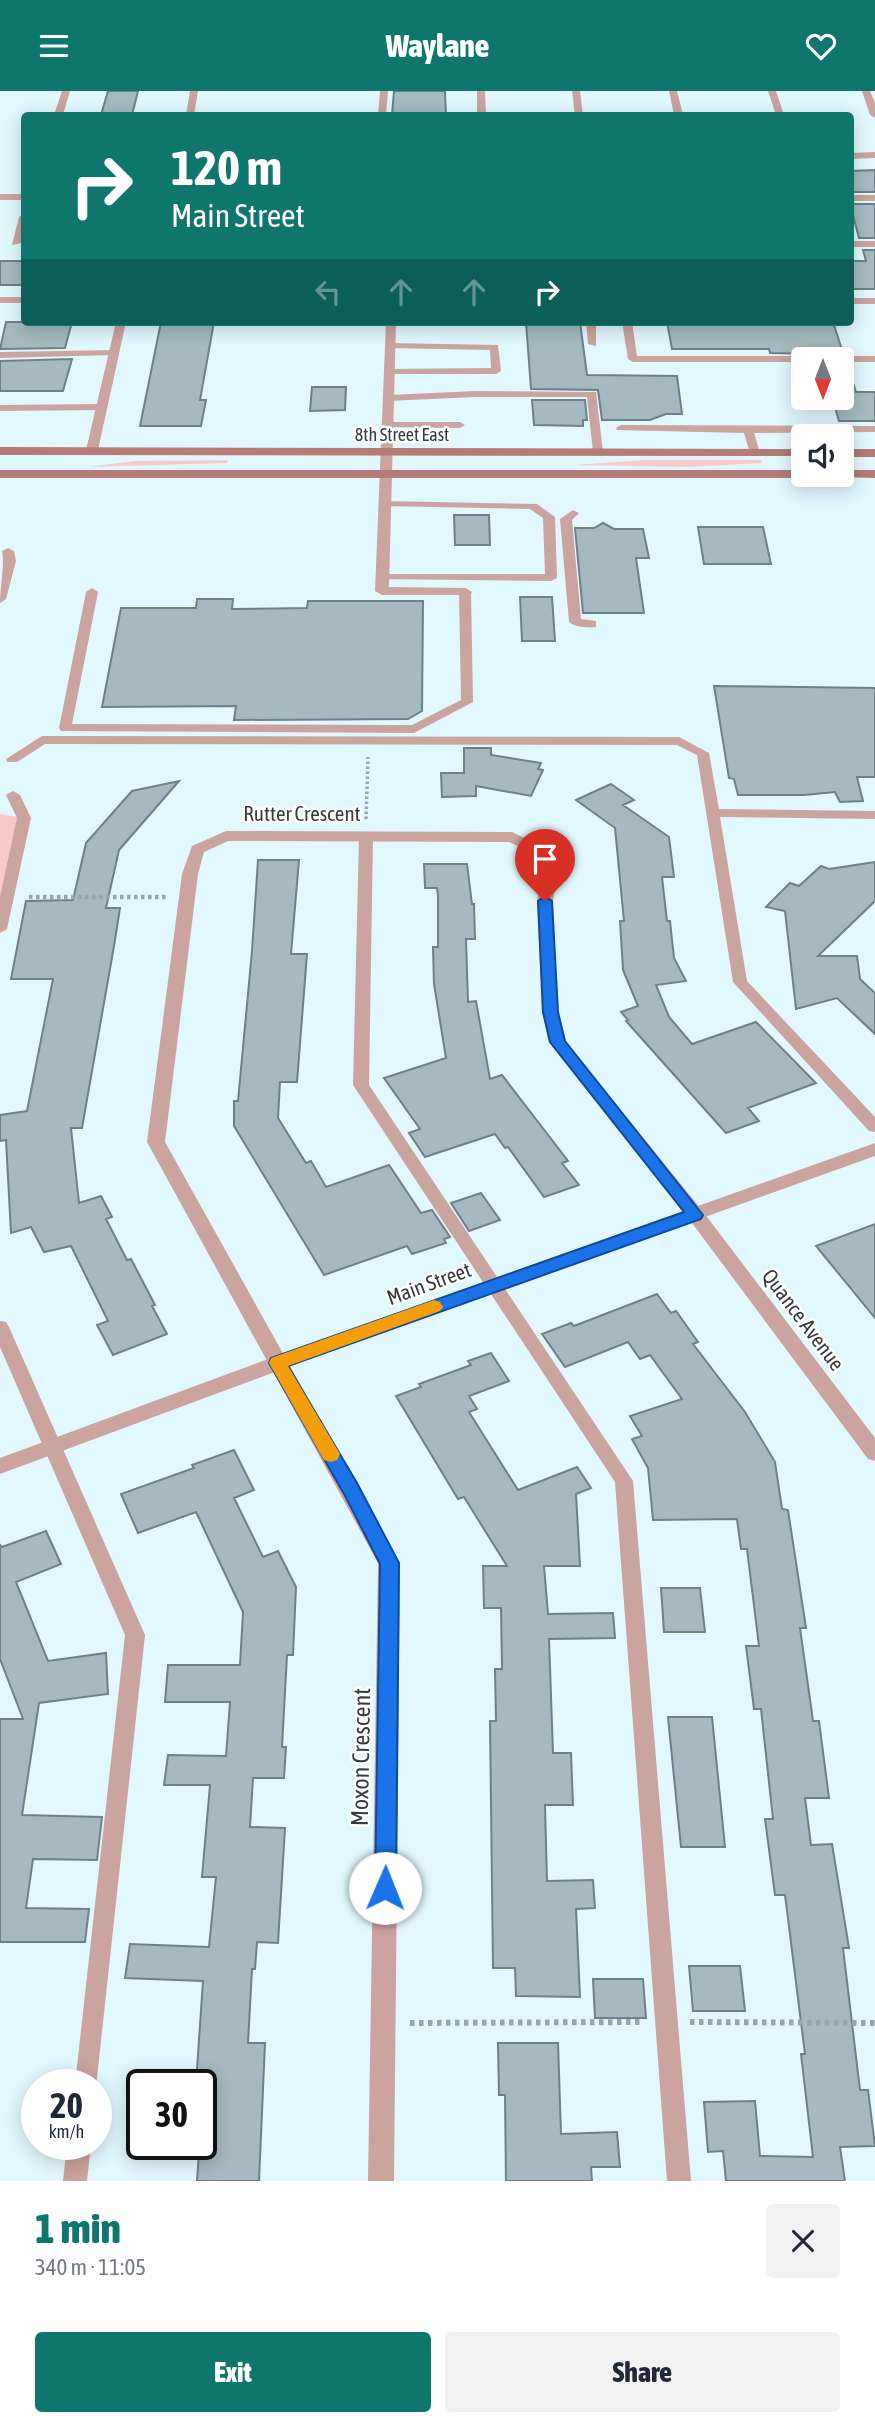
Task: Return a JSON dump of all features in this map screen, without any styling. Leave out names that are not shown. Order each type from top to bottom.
[{"type":"main road","name":"8th Street East","points":[[0,451],[791,453]]},
{"type":"main road","points":[[854,453],[875,453]]},
{"type":"main road","name":"8th Street East","points":[[0,474],[791,474]]},
{"type":"main road","points":[[854,474],[875,474]]},
{"type":"street","points":[[59,112],[66,91]]},
{"type":"street","points":[[481,91],[482,112]]},
{"type":"street","points":[[673,91],[678,112]]},
{"type":"street","points":[[866,91],[875,115]]},
{"type":"street","points":[[854,156],[875,155]]},
{"type":"street","points":[[854,244],[875,244]]},
{"type":"street","points":[[92,450],[120,326]]},
{"type":"street","points":[[391,326],[382,591],[465,592]]},
{"type":"street","name":"Rutter Crescent","points":[[278,1363],[156,1142],[190,874],[197,849],[226,836],[366,832],[512,837],[540,851],[550,872],[545,901],[550,1012],[557,1042],[695,1215]]},
{"type":"street","name":"Main Street","points":[[0,1466],[278,1363],[875,1149]]},
{"type":"street","name":"Quance Avenue","points":[[695,1215],[875,1453]]},
{"type":"street","name":"Moxon Crescent","points":[[278,1363],[351,1489],[389,1563],[381,2181]]},
{"type":"lane","points":[[190,112],[194,91]]},
{"type":"lane","points":[[382,112],[384,91]]},
{"type":"lane","points":[[576,91],[579,112]]},
{"type":"lane","points":[[772,91],[779,112]]},
{"type":"lane","points":[[0,197],[21,197]]},
{"type":"lane","points":[[854,198],[875,198]]},
{"type":"lane","points":[[1,303],[21,300]]},
{"type":"lane","points":[[854,301],[875,301]]},
{"type":"lane","points":[[591,326],[593,344]]},
{"type":"lane","points":[[628,326],[633,359],[791,359]]},
{"type":"lane","points":[[389,372],[496,371],[495,347],[390,346]]},
{"type":"lane","points":[[0,355],[114,352]]},
{"type":"lane","points":[[854,359],[875,359]]},
{"type":"lane","points":[[388,398],[475,394],[592,394],[597,452]]},
{"type":"lane","points":[[0,408],[101,407]]},
{"type":"lane","points":[[387,425],[460,425]]},
{"type":"lane","points":[[621,428],[791,431]]},
{"type":"lane","points":[[748,429],[755,453]]},
{"type":"lane","points":[[854,431],[875,429]]},
{"type":"lane","points":[[383,577],[551,578],[549,517],[533,506],[384,504]]},
{"type":"lane","points":[[573,513],[566,519],[575,622],[593,624]]},
{"type":"lane","points":[[0,599],[10,561],[8,551]]},
{"type":"lane","points":[[92,592],[65,728],[414,729],[467,702],[465,592]]},
{"type":"lane","points":[[12,759],[42,740],[679,741],[703,753],[740,982],[875,1127]]},
{"type":"lane","points":[[0,929],[24,818],[13,795]]},
{"type":"lane","points":[[714,813],[875,815]]},
{"type":"lane","points":[[366,832],[361,1085],[624,1481],[679,2181]]},
{"type":"lane","points":[[0,1327],[135,1635],[88,2069]]},
{"type":"lane","points":[[75,2181],[77,2160]]},
{"type":"path","points":[[366,832],[369,740]]},
{"type":"path","points":[[7,897],[169,897]]},
{"type":"shaded area","points":[[228,460],[227,463],[87,467],[136,461]]},
{"type":"shaded area","points":[[646,460],[761,460],[762,463],[688,467],[574,465]]},
{"type":"shaded area","points":[[0,814],[24,818],[0,900]]},
{"type":"building","points":[[108,91],[138,91],[133,112],[102,112]]},
{"type":"building","points":[[394,91],[445,91],[446,112],[392,112]]},
{"type":"building","points":[[875,170],[875,192],[854,192],[854,171]]},
{"type":"building","points":[[854,204],[875,204],[875,238],[859,238],[854,219]]},
{"type":"building","points":[[863,250],[875,250],[875,289],[854,289],[854,261],[866,261]]},
{"type":"building","points":[[0,261],[21,261],[21,285],[0,285]]},
{"type":"building","points":[[6,322],[21,322],[21,326],[71,326],[65,348],[0,349]]},
{"type":"building","points":[[160,326],[213,326],[200,400],[206,400],[201,426],[140,426]]},
{"type":"building","points":[[526,326],[581,326],[587,375],[677,376],[682,414],[666,414],[650,420],[602,420],[598,390],[531,389]]},
{"type":"building","points":[[668,326],[834,326],[841,347],[791,347],[791,353],[770,353],[769,349],[672,349]]},
{"type":"building","points":[[72,359],[63,391],[0,391],[0,361]]},
{"type":"building","points":[[854,386],[856,392],[875,392],[875,421],[839,421],[836,410],[854,410]]},
{"type":"building","points":[[312,387],[346,387],[345,410],[310,411]]},
{"type":"building","points":[[532,400],[585,400],[587,420],[583,420],[583,426],[534,425]]},
{"type":"building","points":[[454,515],[489,515],[490,545],[455,545]]},
{"type":"building","points":[[603,523],[614,529],[643,529],[649,558],[636,558],[644,613],[583,613],[575,528],[594,528]]},
{"type":"building","points":[[698,527],[763,527],[771,564],[704,564]]},
{"type":"building","points":[[520,597],[552,597],[555,641],[522,641]]},
{"type":"building","points":[[197,599],[233,599],[232,609],[307,608],[308,601],[423,601],[422,711],[408,719],[234,720],[236,706],[102,707],[121,608],[196,608]]},
{"type":"building","points":[[714,686],[875,688],[875,777],[857,777],[863,801],[840,802],[835,792],[738,795],[734,779],[729,778]]},
{"type":"building","points":[[464,748],[491,748],[491,755],[541,763],[538,769],[543,770],[531,796],[476,786],[476,796],[442,797],[441,773],[464,773]]},
{"type":"building","points":[[179,781],[119,850],[106,908],[120,908],[114,946],[82,1128],[71,1128],[79,1203],[101,1196],[112,1217],[106,1219],[127,1260],[131,1259],[167,1334],[113,1355],[97,1325],[108,1321],[71,1246],[44,1252],[31,1227],[11,1233],[6,1140],[0,1141],[0,1115],[27,1111],[53,979],[11,979],[26,901],[73,900],[86,843],[132,791]]},
{"type":"building","points":[[611,784],[634,800],[623,805],[669,837],[674,877],[662,877],[667,921],[670,921],[674,958],[686,981],[656,985],[669,1017],[692,1044],[756,1022],[816,1083],[748,1108],[759,1121],[726,1133],[626,1021],[628,1020],[621,1012],[638,1006],[623,970],[620,921],[624,921],[615,828],[576,800]]},
{"type":"building","points":[[258,860],[299,860],[291,954],[307,954],[297,1082],[280,1082],[278,1118],[306,1163],[311,1161],[326,1187],[389,1165],[421,1213],[432,1210],[450,1237],[444,1239],[446,1243],[412,1254],[407,1246],[324,1275],[234,1126],[234,1101],[238,1101]]},
{"type":"building","points":[[875,862],[875,901],[818,956],[857,956],[860,979],[875,993],[875,1034],[837,998],[796,1009],[785,911],[766,907],[790,883],[799,886],[821,866],[829,869]]},
{"type":"building","points":[[424,864],[467,864],[474,904],[475,939],[466,939],[468,1002],[476,1001],[490,1079],[502,1075],[568,1161],[562,1163],[579,1185],[544,1197],[508,1147],[505,1148],[495,1134],[425,1157],[409,1133],[420,1129],[384,1078],[446,1058],[434,984],[433,947],[438,947],[438,896],[437,888],[425,888]]},
{"type":"building","points":[[481,1193],[500,1220],[469,1231],[451,1203]]},
{"type":"building","points":[[875,1224],[875,1318],[816,1246]]},
{"type":"building","points":[[657,1294],[671,1313],[676,1311],[698,1342],[693,1344],[745,1412],[775,1462],[782,1509],[788,1510],[806,1628],[800,1628],[813,1721],[819,1721],[829,1798],[805,1798],[811,1845],[832,1844],[849,1948],[843,1948],[860,2090],[868,2090],[875,2146],[840,2147],[845,2181],[726,2181],[723,2151],[708,2152],[704,2102],[755,2101],[760,2156],[813,2157],[801,2054],[805,2054],[785,1895],[775,1895],[765,1819],[773,1819],[761,1709],[754,1709],[746,1646],[759,1646],[747,1549],[741,1549],[737,1519],[653,1520],[648,1468],[632,1439],[642,1436],[630,1416],[682,1399],[650,1355],[640,1359],[628,1342],[565,1367],[542,1334],[571,1323],[574,1326]]},
{"type":"building","points":[[491,1353],[509,1381],[469,1396],[477,1409],[469,1412],[518,1490],[577,1467],[591,1488],[576,1494],[580,1566],[544,1566],[548,1614],[613,1613],[615,1638],[549,1639],[553,1753],[571,1753],[573,1805],[545,1805],[547,1881],[593,1880],[595,1908],[576,1909],[580,1997],[516,1996],[515,1968],[493,1968],[490,1721],[496,1721],[495,1669],[502,1669],[501,1608],[484,1608],[483,1566],[507,1566],[464,1497],[458,1499],[396,1396],[421,1387],[419,1384],[471,1365],[468,1361]]},
{"type":"building","points":[[234,1450],[254,1490],[234,1498],[263,1557],[278,1551],[296,1587],[293,1655],[287,1655],[282,1747],[286,1747],[284,1778],[253,1778],[250,1827],[285,1828],[278,1943],[257,1942],[255,1969],[252,1969],[248,2043],[265,2043],[259,2181],[197,2181],[198,2160],[217,2160],[217,2069],[197,2069],[203,1981],[125,1978],[130,1944],[209,1947],[216,1877],[202,1877],[210,1785],[164,1785],[168,1755],[226,1756],[230,1702],[165,1702],[168,1665],[240,1665],[243,1612],[196,1512],[138,1533],[121,1494],[194,1468],[192,1465]]},
{"type":"building","points":[[46,1531],[61,1564],[16,1582],[48,1661],[106,1653],[108,1694],[39,1703],[22,1815],[102,1817],[97,1860],[33,1859],[26,1908],[89,1909],[85,1942],[0,1942],[0,1719],[23,1719],[0,1659],[0,1545],[2,1547]]},
{"type":"building","points":[[661,1588],[700,1588],[705,1632],[664,1632]]},
{"type":"building","points":[[668,1717],[712,1717],[725,1847],[681,1847]]},
{"type":"building","points":[[689,1966],[740,1966],[745,2011],[693,2011]]},
{"type":"building","points":[[593,1979],[643,1979],[646,2018],[595,2018]]},
{"type":"building","points":[[498,2043],[558,2043],[561,2134],[617,2132],[620,2167],[591,2167],[592,2181],[506,2181],[505,2095],[499,2095]]},
{"type":"slow traffic","points":[[331,1454],[278,1363],[434,1307]]},
{"type":"route","points":[[385,1888],[389,1563],[351,1489],[278,1363],[695,1215],[557,1042],[550,1012],[545,901]]}]
